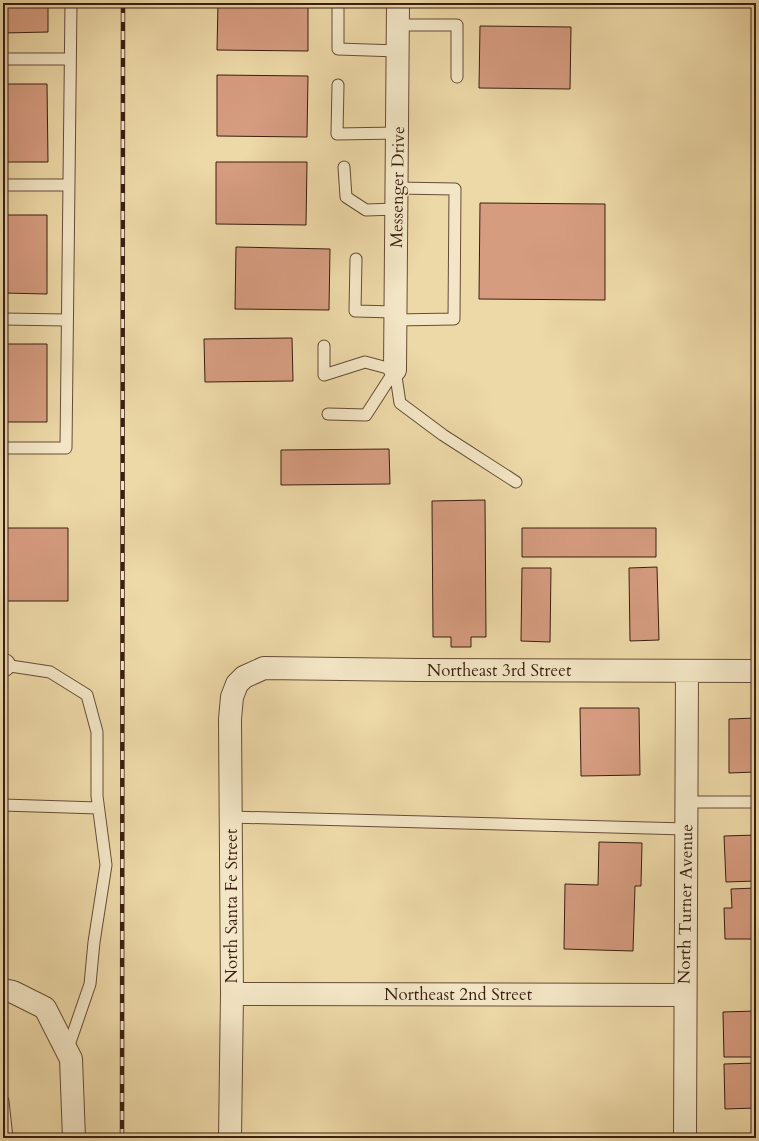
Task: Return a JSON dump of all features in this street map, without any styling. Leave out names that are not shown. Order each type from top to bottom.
[{"type":"street","name":"Messenger Drive","points":[[396,370],[395,316],[398,133],[398,3]]},
{"type":"street","name":"Northeast 3rd Street","points":[[244,677],[264,668],[287,667],[379,670],[756,671]]},
{"type":"street","name":"North Turner Avenue","points":[[685,1138],[684,995],[687,671]]},
{"type":"street","name":"North Santa Fe Street","points":[[230,1138],[232,994],[230,719],[232,697],[237,684],[244,677]]},
{"type":"street","points":[[3,990],[13,992],[45,1008],[71,1059],[74,1138]]},
{"type":"street","name":"Northeast 2nd Street","points":[[232,994],[684,995]]},
{"type":"lane","points":[[3,448],[66,448],[71,3]]},
{"type":"lane","points":[[338,3],[338,49],[398,51]]},
{"type":"lane","points":[[398,25],[457,25],[457,77]]},
{"type":"lane","points":[[3,59],[70,59]]},
{"type":"lane","points":[[338,85],[337,134],[398,133]]},
{"type":"lane","points":[[344,168],[346,197],[366,210],[397,199],[455,189],[454,319],[395,316],[355,311],[356,259]]},
{"type":"lane","points":[[3,185],[69,185]]},
{"type":"lane","points":[[3,319],[67,320]]},
{"type":"lane","points":[[324,346],[324,374],[365,362],[396,370]]},
{"type":"lane","points":[[328,414],[366,415],[396,370]]},
{"type":"lane","points":[[396,370],[400,403],[443,435],[516,482]]},
{"type":"lane","points":[[4,665],[50,672],[87,695],[97,732],[98,808],[106,866],[94,942],[90,984],[67,1051]]},
{"type":"lane","points":[[686,802],[756,802]]},
{"type":"lane","points":[[3,805],[98,808]]},
{"type":"lane","points":[[231,817],[686,829]]},
{"type":"lane","points":[[3,1101],[7,1138]]},
{"type":"building","points":[[3,3],[48,3],[48,32],[3,33]]},
{"type":"building","points":[[218,3],[308,3],[308,51],[217,50]]},
{"type":"building","points":[[492,3],[571,3],[571,4]]},
{"type":"building","points":[[480,26],[571,27],[570,89],[479,88]]},
{"type":"building","points":[[217,75],[308,76],[307,137],[217,136]]},
{"type":"building","points":[[3,84],[47,84],[48,162],[3,162]]},
{"type":"building","points":[[216,162],[307,162],[306,225],[216,224]]},
{"type":"building","points":[[480,203],[605,204],[605,300],[479,299]]},
{"type":"building","points":[[3,215],[47,215],[47,294],[3,293]]},
{"type":"building","points":[[236,247],[330,249],[329,310],[235,309]]},
{"type":"building","points":[[292,338],[293,381],[205,382],[204,339]]},
{"type":"building","points":[[3,344],[47,344],[47,422],[3,422]]},
{"type":"building","points":[[389,449],[390,484],[281,485],[281,450]]},
{"type":"building","points":[[485,500],[486,637],[471,637],[471,647],[451,647],[451,637],[433,637],[432,501]]},
{"type":"building","points":[[3,528],[68,528],[68,601],[3,601]]},
{"type":"building","points":[[522,528],[656,528],[656,557],[522,557]]},
{"type":"building","points":[[657,567],[659,640],[630,641],[629,568]]},
{"type":"building","points":[[522,568],[551,568],[550,642],[521,641]]},
{"type":"building","points":[[580,708],[639,708],[640,775],[581,776]]},
{"type":"building","points":[[756,718],[756,772],[729,773],[729,719]]},
{"type":"building","points":[[756,835],[756,881],[726,882],[724,836]]},
{"type":"building","points":[[599,842],[642,843],[641,886],[635,886],[633,951],[564,949],[565,884],[598,885]]},
{"type":"building","points":[[756,888],[756,939],[725,939],[724,908],[732,908],[731,889]]},
{"type":"building","points":[[756,1011],[756,1057],[724,1057],[723,1012]]},
{"type":"building","points":[[756,1063],[756,1108],[725,1109],[724,1064]]},
{"type":"railway","points":[[122,1138],[123,3]]}]
